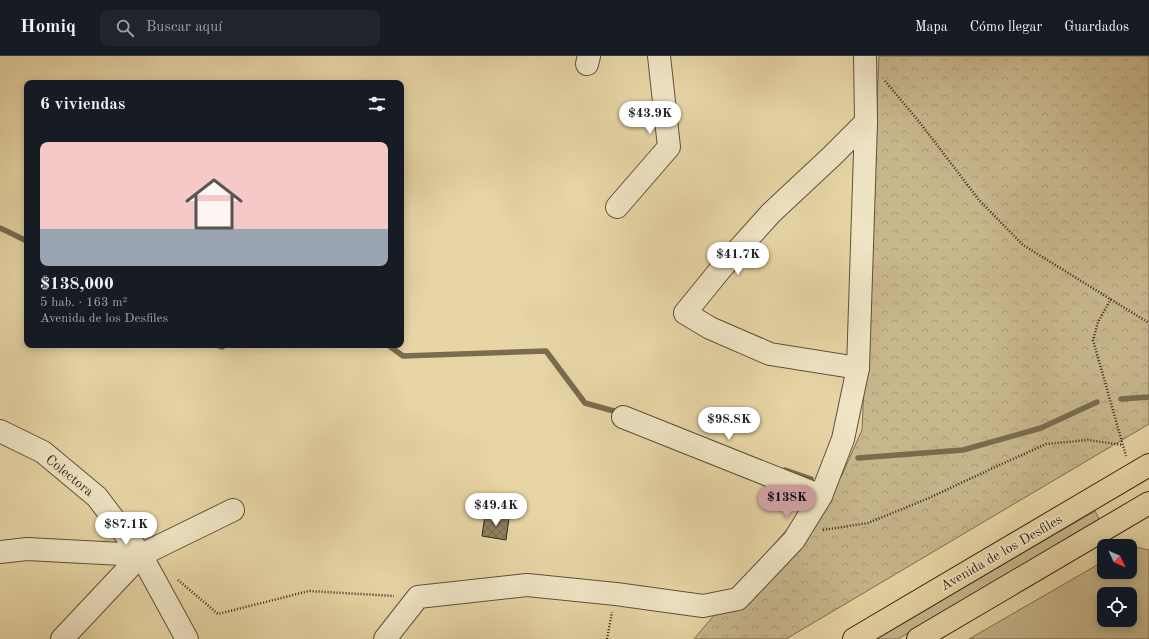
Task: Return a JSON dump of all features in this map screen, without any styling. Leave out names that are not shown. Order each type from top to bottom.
[{"type":"main road","points":[[918,639],[1148,507],[1140,470]]},
{"type":"main road","name":"Avenida de los Desfiles","points":[[854,639],[1140,470]]},
{"type":"street","points":[[617,207],[668,147],[660,56]]},
{"type":"street","points":[[385,639],[418,597],[527,585],[616,594],[703,606],[738,599],[794,540],[821,496],[843,439],[858,368],[866,122],[866,57]]},
{"type":"street","points":[[858,368],[770,354],[710,328],[685,313],[720,270],[771,213],[866,122]]},
{"type":"street","points":[[623,417],[821,496]]},
{"type":"street","name":"Colectora","points":[[0,431],[43,452],[97,497],[141,555],[187,639]]},
{"type":"street","points":[[62,639],[141,555],[233,510]]},
{"type":"street","points":[[0,552],[27,549],[141,555]]},
{"type":"path","points":[[866,57],[921,124],[979,200],[1023,245],[1149,323]]},
{"type":"path","points":[[1111,299],[1098,322],[1093,340],[1123,445],[1140,470]]},
{"type":"path","points":[[794,540],[824,529],[868,523],[929,498],[1046,444],[1088,440],[1123,445]]},
{"type":"path","points":[[176,579],[218,614],[309,591],[418,597]]},
{"type":"path","points":[[607,639],[616,594]]},
{"type":"green space","points":[[879,56],[1149,56],[1149,424],[786,639],[694,639],[811,501],[841,477],[862,430]]},
{"type":"green space","points":[[1095,511],[1099,519],[898,639],[874,639]]},
{"type":"green space","points":[[1137,547],[1149,550],[1149,639],[969,639],[1097,565],[1097,579],[1137,579]]},
{"type":"building","points":[[485,515],[509,518],[506,540],[482,536]]},
{"type":"waterway","points":[[0,228],[24,240]]},
{"type":"waterway","points":[[392,348],[403,356],[546,351],[585,403],[621,413]]},
{"type":"waterway","points":[[1121,399],[1149,397]]},
{"type":"waterway","points":[[858,458],[963,450],[1041,428],[1097,402]]},
{"type":"waterway","points":[[785,470],[811,479]]}]
